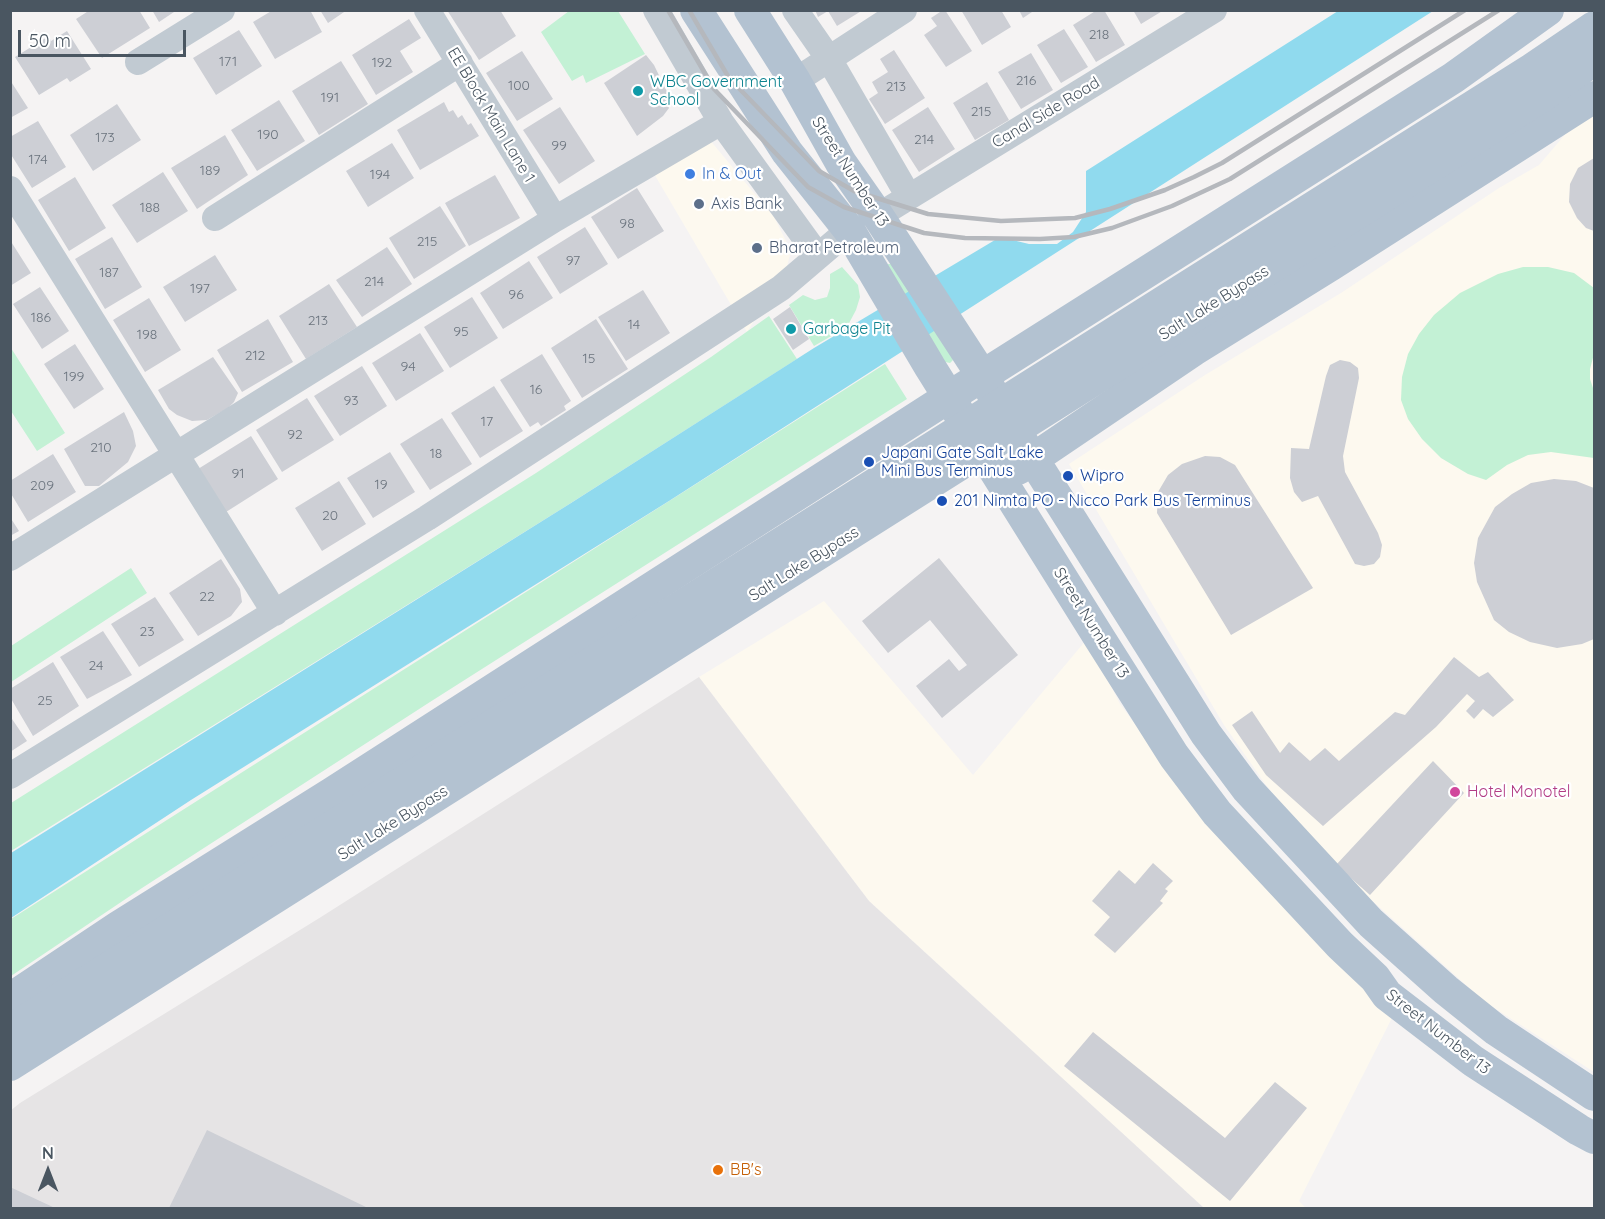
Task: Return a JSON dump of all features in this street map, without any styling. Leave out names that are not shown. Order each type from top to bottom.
[{"type":"main road","name":"Street Number 13","points":[[696,10],[787,152],[852,236],[930,367],[1174,756],[1217,813],[1340,945],[1375,978],[1386,995],[1473,1061],[1579,1131],[1594,1138]]},
{"type":"main road","name":"Street Number 13","points":[[750,10],[795,81],[841,163],[983,377],[1200,725],[1247,789],[1371,923],[1446,990],[1496,1030],[1594,1095]]},
{"type":"main road","points":[[10,999],[118,927],[342,787],[949,397],[1453,78],[1548,10]]},
{"type":"main road","points":[[10,1030],[1532,69],[1594,27]]},
{"type":"main road","name":"Salt Lake Bypass","points":[[10,1065],[1541,97],[1594,60]]},
{"type":"main road","points":[[1001,479],[1194,350],[1594,97]]},
{"type":"street","points":[[138,62],[222,10]]},
{"type":"street","name":"EE Block Main Lane 1","points":[[427,10],[555,219]]},
{"type":"street","points":[[656,10],[721,122],[818,256]]},
{"type":"street","points":[[795,10],[829,59],[909,197]]},
{"type":"street","points":[[795,81],[904,10]]},
{"type":"street","name":"Canal Side Road","points":[[878,216],[1214,10]]},
{"type":"street","points":[[215,218],[460,63]]},
{"type":"street","points":[[10,558],[555,219],[721,122]]},
{"type":"street","points":[[10,189],[275,613]]},
{"type":"street","points":[[10,776],[427,518],[781,288],[818,256],[852,236]]},
{"type":"shaded area","points":[[1594,110],[1594,1072],[1485,1002],[1337,869],[1266,785],[1224,725],[1069,464],[1205,375],[1341,293],[1499,188],[1539,165],[1581,116]]},
{"type":"shaded area","points":[[709,139],[774,217],[791,251],[786,270],[747,332],[653,172]]},
{"type":"shaded area","points":[[824,601],[973,775],[1087,639],[1120,704],[1195,804],[1268,891],[1394,1014],[1299,1201],[1306,1208],[1204,1208],[869,901],[699,677]]},
{"type":"shaded area","points":[[699,677],[869,901],[1204,1208],[11,1208],[10,1111],[20,1103],[321,917]]},
{"type":"green space","points":[[569,11],[618,11],[645,54],[586,83],[583,75],[572,81],[541,32]]},
{"type":"green space","points":[[888,264],[893,264],[952,355],[953,360],[950,363],[945,362],[886,269]]},
{"type":"green space","points":[[842,267],[858,285],[860,297],[856,310],[847,327],[814,346],[789,305],[803,295],[815,300],[827,297],[830,288],[830,274]]},
{"type":"green space","points":[[1523,267],[1548,267],[1574,273],[1594,288],[1594,354],[1590,379],[1594,391],[1594,458],[1551,452],[1528,455],[1507,465],[1486,480],[1468,474],[1441,458],[1422,439],[1408,419],[1401,400],[1402,377],[1408,354],[1419,334],[1434,315],[1460,293],[1498,274]]},
{"type":"green space","points":[[769,316],[797,359],[563,508],[11,851],[11,803],[536,473]]},
{"type":"green space","points":[[11,348],[65,433],[37,451],[11,411]]},
{"type":"green space","points":[[885,364],[907,399],[430,702],[142,888],[11,976],[11,919]]},
{"type":"green space","points":[[131,568],[147,593],[11,682],[11,646]]},
{"type":"water","points":[[1338,11],[1433,11],[669,501],[191,800],[11,918],[11,853],[571,503],[814,348],[1000,237],[1029,244],[1057,244],[1073,232],[1086,212],[1086,171]]},
{"type":"building","points":[[90,10],[139,10],[150,28],[102,58],[76,19]]},
{"type":"building","points":[[152,10],[177,10],[159,22]]},
{"type":"building","points":[[273,10],[310,10],[322,32],[275,59],[253,22]]},
{"type":"building","points":[[320,10],[347,10],[328,23]]},
{"type":"building","points":[[447,10],[500,10],[516,36],[479,60]]},
{"type":"building","points":[[815,10],[863,10],[837,26],[828,11],[818,17]]},
{"type":"building","points":[[943,10],[972,51],[946,67],[924,35],[937,26],[931,18]]},
{"type":"building","points":[[961,10],[1001,10],[1011,27],[982,45]]},
{"type":"building","points":[[1019,10],[1035,10],[1023,18]]},
{"type":"building","points":[[1097,10],[1104,10],[1125,45],[1096,62],[1073,25]]},
{"type":"building","points":[[1133,10],[1164,10],[1141,24]]},
{"type":"building","points":[[409,19],[421,38],[400,51],[413,72],[376,95],[352,55]]},
{"type":"building","points":[[1064,29],[1088,67],[1061,83],[1037,45]]},
{"type":"building","points":[[239,30],[262,66],[216,95],[193,58]]},
{"type":"building","points":[[67,31],[91,69],[70,82],[67,78],[39,95],[15,57],[49,36],[51,41]]},
{"type":"building","points":[[894,50],[925,98],[885,124],[869,99],[878,93],[872,82],[888,72],[880,59]]},
{"type":"building","points":[[522,51],[553,99],[517,121],[486,73]]},
{"type":"building","points":[[1031,53],[1053,90],[1021,109],[998,72]]},
{"type":"building","name":"WBC Government School","points":[[646,55],[654,65],[670,98],[669,108],[663,116],[637,136],[604,83]]},
{"type":"building","points":[[341,61],[368,104],[319,135],[292,91]]},
{"type":"building","points":[[10,80],[28,108],[10,118]]},
{"type":"building","points":[[987,82],[1009,120],[975,140],[953,103]]},
{"type":"building","points":[[279,100],[305,141],[257,171],[231,130]]},
{"type":"building","points":[[444,102],[449,112],[453,110],[458,118],[462,115],[468,125],[471,123],[479,136],[420,170],[397,130]]},
{"type":"building","points":[[117,104],[141,140],[93,171],[70,135]]},
{"type":"building","points":[[560,107],[595,161],[559,184],[523,130]]},
{"type":"building","points":[[928,107],[955,149],[919,172],[892,130]]},
{"type":"building","points":[[38,121],[66,167],[32,188],[10,153],[10,137]]},
{"type":"building","points":[[225,135],[248,175],[197,209],[171,168]]},
{"type":"building","points":[[392,143],[414,178],[368,207],[346,171]]},
{"type":"building","points":[[1594,158],[1594,231],[1586,228],[1577,218],[1569,202],[1570,184],[1578,168]]},
{"type":"building","points":[[163,172],[188,211],[137,243],[112,205]]},
{"type":"building","points":[[495,175],[520,218],[469,246],[445,203]]},
{"type":"building","points":[[75,177],[106,228],[69,251],[38,200]]},
{"type":"building","points":[[637,188],[664,231],[618,259],[591,217]]},
{"type":"building","points":[[440,206],[466,246],[414,279],[389,238]]},
{"type":"building","points":[[585,227],[608,264],[560,294],[537,257]]},
{"type":"building","points":[[112,237],[142,287],[105,309],[75,259]]},
{"type":"building","points":[[10,240],[31,273],[10,286]]},
{"type":"building","points":[[387,247],[412,284],[362,317],[336,280]]},
{"type":"building","points":[[215,255],[237,290],[185,322],[163,287]]},
{"type":"building","points":[[529,261],[553,298],[503,329],[480,293]]},
{"type":"building","points":[[329,284],[357,327],[306,359],[279,316]]},
{"type":"building","points":[[40,287],[69,331],[42,349],[13,304]]},
{"type":"building","points":[[643,290],[670,333],[626,361],[598,317]]},
{"type":"building","points":[[472,297],[498,338],[450,368],[424,327]]},
{"type":"building","points":[[149,298],[181,350],[145,372],[113,320]]},
{"type":"building","name":"Garbage Pit","points":[[790,307],[809,339],[793,350],[773,319]]},
{"type":"building","points":[[268,319],[293,362],[242,392],[217,350]]},
{"type":"building","points":[[596,319],[628,369],[582,398],[551,348]]},
{"type":"building","points":[[420,333],[444,371],[396,401],[372,363]]},
{"type":"building","points":[[75,344],[104,389],[74,409],[44,364]]},
{"type":"building","points":[[542,354],[571,401],[564,406],[566,410],[541,426],[538,422],[530,427],[500,380]]},
{"type":"building","points":[[213,357],[238,393],[234,402],[207,420],[192,421],[177,415],[169,409],[158,390]]},
{"type":"building","points":[[1340,360],[1350,362],[1358,368],[1359,378],[1343,456],[1345,472],[1378,533],[1382,545],[1380,557],[1374,564],[1364,566],[1355,564],[1318,496],[1302,502],[1294,492],[1290,478],[1291,448],[1309,449],[1326,376],[1330,365]]},
{"type":"building","points":[[362,366],[387,406],[340,436],[314,396]]},
{"type":"building","points":[[494,386],[523,431],[480,458],[451,413]]},
{"type":"building","points":[[307,398],[334,440],[282,472],[256,430]]},
{"type":"building","points":[[124,412],[133,431],[136,446],[128,462],[99,486],[85,486],[64,449]]},
{"type":"building","points":[[442,418],[472,464],[430,490],[400,444]]},
{"type":"building","points":[[251,436],[278,479],[226,512],[198,469]]},
{"type":"building","points":[[390,452],[415,492],[373,518],[347,478]]},
{"type":"building","points":[[53,454],[76,492],[28,522],[10,492],[10,481]]},
{"type":"building","points":[[1205,456],[1220,457],[1235,465],[1313,588],[1231,635],[1157,513],[1158,492],[1168,475],[1182,464]]},
{"type":"building","points":[[1554,479],[1576,481],[1594,488],[1594,639],[1582,644],[1557,648],[1530,642],[1509,632],[1494,620],[1477,582],[1474,563],[1478,538],[1495,507],[1531,483]]},
{"type":"building","points":[[339,481],[366,524],[322,551],[295,508]]},
{"type":"building","points":[[10,517],[19,531],[10,536]]},
{"type":"building","points":[[939,558],[1018,655],[942,718],[916,686],[949,659],[959,671],[967,665],[930,620],[888,653],[862,621]]},
{"type":"building","points":[[221,559],[240,589],[242,602],[231,616],[198,636],[169,593]]},
{"type":"building","points":[[155,597],[184,640],[139,667],[111,624]]},
{"type":"building","points":[[103,631],[132,675],[87,699],[60,657]]},
{"type":"building","points":[[1454,657],[1479,677],[1488,672],[1514,700],[1493,717],[1483,709],[1474,719],[1466,711],[1475,701],[1467,694],[1436,727],[1323,826],[1266,775],[1232,725],[1252,711],[1280,753],[1289,742],[1310,761],[1325,748],[1339,761],[1395,712],[1405,715]]},
{"type":"building","points":[[53,662],[79,706],[33,736],[10,697],[10,689]]},
{"type":"building","points":[[10,716],[27,741],[10,752]]},
{"type":"building","points":[[1433,761],[1464,793],[1370,895],[1336,865]]},
{"type":"building","points":[[1153,863],[1173,881],[1165,889],[1168,891],[1160,901],[1163,903],[1115,953],[1094,935],[1110,917],[1092,901],[1119,870],[1135,884]]},
{"type":"building","points":[[1093,1032],[1225,1138],[1275,1082],[1307,1108],[1230,1201],[1064,1066]]},
{"type":"building","points":[[207,1130],[368,1208],[169,1208]]},
{"type":"building","points":[[10,1187],[55,1208],[10,1208]]},
{"type":"railway","points":[[668,10],[714,89],[808,187],[844,207],[924,233],[965,238],[1040,239],[1074,237],[1112,228],[1172,206],[1230,179],[1499,10]]},
{"type":"railway","points":[[689,10],[729,78],[819,171],[854,191],[928,214],[1001,221],[1075,218],[1110,209],[1165,190],[1194,177],[1222,163],[1465,10]]},
{"type":"place","name":"WBC Government School","points":[[638,91]]},
{"type":"place","name":"In & Out","points":[[690,174]]},
{"type":"place","name":"Axis Bank","points":[[699,204]]},
{"type":"place","name":"Bharat Petroleum","points":[[757,248]]},
{"type":"place","name":"Garbage Pit","points":[[791,329]]},
{"type":"place","name":"Japani Gate Salt Lake Mini Bus Terminus","points":[[869,462]]},
{"type":"place","name":"Wipro","points":[[1068,476]]},
{"type":"place","name":"201 Nimta PO - Nicco Park Bus Terminus","points":[[942,501]]},
{"type":"place","name":"Hotel Monotel","points":[[1455,792]]},
{"type":"place","name":"BB's","points":[[718,1170]]}]
